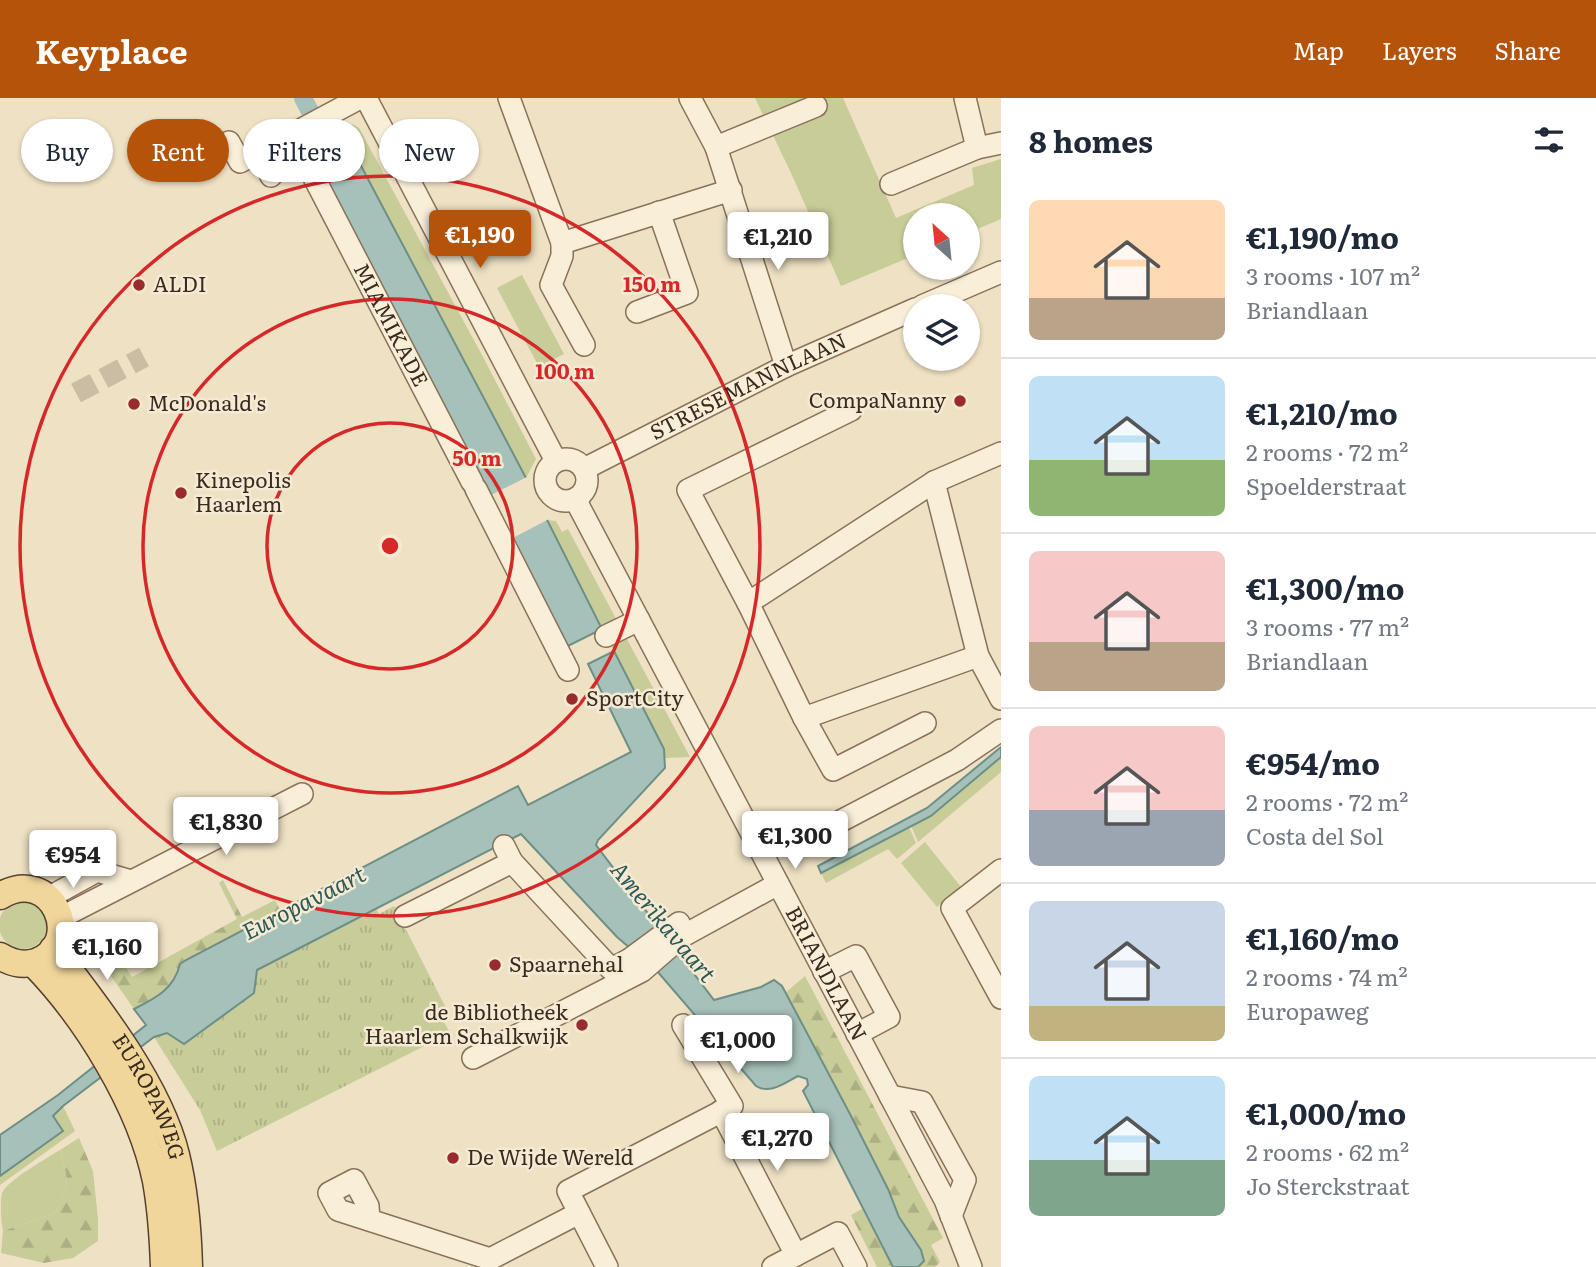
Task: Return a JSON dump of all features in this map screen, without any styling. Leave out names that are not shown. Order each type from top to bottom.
[{"type":"main road","points":[[0,956],[12,962],[43,956],[59,940],[54,908],[31,889],[4,888]]},
{"type":"main road","name":"EUROPAWEG","points":[[43,956],[116,1056],[156,1103],[176,1153],[184,1195],[189,1267]]},
{"type":"main road","name":"EUROPAWEG","points":[[116,1056],[126,1096],[155,1179],[164,1267]]},
{"type":"street","points":[[320,119],[360,98]]},
{"type":"street","points":[[366,98],[556,461]]},
{"type":"street","points":[[509,98],[562,243],[562,256],[551,285],[584,345]]},
{"type":"street","points":[[690,98],[716,147],[786,366]]},
{"type":"street","points":[[965,98],[977,148]]},
{"type":"street","points":[[716,147],[822,101]]},
{"type":"street","points":[[229,142],[240,162],[243,160]]},
{"type":"street","points":[[891,184],[977,148],[1001,143]]},
{"type":"street","name":"MIAMIKADE","points":[[316,182],[568,670]]},
{"type":"street","points":[[562,243],[731,190]]},
{"type":"street","points":[[637,312],[687,293],[659,212]]},
{"type":"street","points":[[953,294],[999,276]]},
{"type":"street","name":"STRESEMANNLAAN","points":[[584,469],[786,366],[903,314]]},
{"type":"street","points":[[851,410],[688,490],[833,770],[925,723]]},
{"type":"street","points":[[748,604],[933,482],[1001,453]]},
{"type":"street","points":[[568,459],[580,464],[584,469],[587,476],[585,489],[575,499],[561,501],[548,493],[545,486],[546,472],[556,461],[568,459]]},
{"type":"street","points":[[933,482],[978,656],[1001,699]]},
{"type":"street","name":"BRIANDLAAN","points":[[575,499],[890,1096],[951,1216],[969,1266]]},
{"type":"street","points":[[606,636],[639,620]]},
{"type":"street","points":[[804,718],[978,656]]},
{"type":"street","points":[[814,835],[957,760],[1001,730]]},
{"type":"street","points":[[54,908],[131,881],[302,794]]},
{"type":"street","points":[[405,916],[508,854],[611,969],[636,965]]},
{"type":"street","points":[[1001,870],[951,908],[1001,998]]},
{"type":"street","points":[[473,1058],[636,965],[678,931],[775,878]]},
{"type":"street","points":[[824,972],[856,956],[889,1017],[857,1034]]},
{"type":"street","points":[[607,1267],[568,1191],[732,1106],[683,1025]]},
{"type":"street","points":[[721,1111],[796,1255]]},
{"type":"street","points":[[369,1220],[492,1258],[579,1213]]},
{"type":"street","points":[[773,1267],[838,1233],[856,1267]]},
{"type":"green space","points":[[755,98],[843,98],[896,218],[903,215],[903,260],[841,286]]},
{"type":"green space","points":[[365,139],[379,165],[379,182],[388,182],[536,459],[526,478],[365,173]]},
{"type":"green space","points":[[1001,159],[1001,219],[980,228],[980,203],[931,203],[974,185],[972,168]]},
{"type":"green space","points":[[522,275],[564,354],[539,367],[497,288]]},
{"type":"green space","points":[[547,520],[556,521],[562,532],[568,529],[690,757],[664,758],[664,749]]},
{"type":"green space","points":[[1001,757],[1001,772],[918,842],[911,826],[931,816]]},
{"type":"green space","points":[[909,827],[916,843],[897,859],[888,849],[826,883],[821,873]]},
{"type":"green space","points":[[925,842],[961,887],[937,907],[901,863]]},
{"type":"green space","points":[[223,880],[242,917],[275,900],[280,910],[180,964],[169,986],[157,997],[134,1009],[99,959],[95,947],[101,937],[111,944],[132,977],[237,919],[219,883]]},
{"type":"green space","points":[[23,901],[40,908],[47,925],[40,942],[23,949],[6,942],[-1,925],[6,908]]},
{"type":"green space","points":[[394,906],[449,1014],[442,1018],[450,1033],[217,1151],[200,1110],[154,1037],[167,1033],[177,1040],[257,970],[376,908],[379,914]]},
{"type":"green space","points":[[805,976],[943,1238],[931,1245],[940,1262],[935,1267],[918,1267],[921,1250],[899,1217],[850,1114],[785,993]]},
{"type":"green space","points":[[63,1106],[75,1131],[0,1185],[0,1176],[40,1147],[53,1116]]},
{"type":"green space","points":[[79,1138],[93,1171],[98,1241],[73,1258],[44,1263],[1,1253],[3,1231],[55,1213],[66,1189],[60,1150]]},
{"type":"green space","points":[[60,1150],[66,1189],[55,1213],[3,1231],[2,1193],[20,1176]]},
{"type":"green space","points":[[862,1209],[893,1267],[877,1267],[851,1215]]},
{"type":"water","points":[[365,173],[526,478],[602,629],[564,648],[489,496],[325,182],[365,182]]},
{"type":"water","name":"Europavaart","points":[[614,651],[664,749],[665,768],[596,845],[714,1000],[761,987],[774,980],[782,986],[888,1189],[899,1217],[921,1250],[924,1261],[918,1267],[893,1267],[803,1091],[808,1085],[807,1079],[798,1076],[767,1089],[756,1086],[657,971],[617,937],[521,834],[257,970],[254,993],[184,1044],[167,1033],[154,1037],[63,1106],[53,1116],[63,1131],[0,1176],[0,1135],[58,1095],[146,1025],[134,1009],[157,997],[169,986],[180,964],[518,786],[528,805],[631,752],[588,664]]},
{"type":"water","points":[[1001,747],[1001,757],[931,816],[821,873],[818,866],[927,808]]},
{"type":"pier","points":[[527,477],[549,519],[509,540],[489,496]]},
{"type":"waterway","name":"Amerikavaart","points":[[303,98],[314,119]]},
{"type":"tunnel","points":[[76,393],[144,357]]},
{"type":"place","name":"ALDI","points":[[139,285]]},
{"type":"place","name":"CompaNanny","points":[[960,401]]},
{"type":"place","name":"McDonald's","points":[[134,404]]},
{"type":"place","name":"Kinepolis Haarlem","points":[[181,493]]},
{"type":"place","name":"SportCity","points":[[572,699]]},
{"type":"place","name":"Spaarnehal","points":[[495,965]]},
{"type":"place","name":"de Bibliotheek Haarlem Schalkwijk","points":[[582,1025]]},
{"type":"place","name":"De Wijde Wereld","points":[[453,1158]]}]
